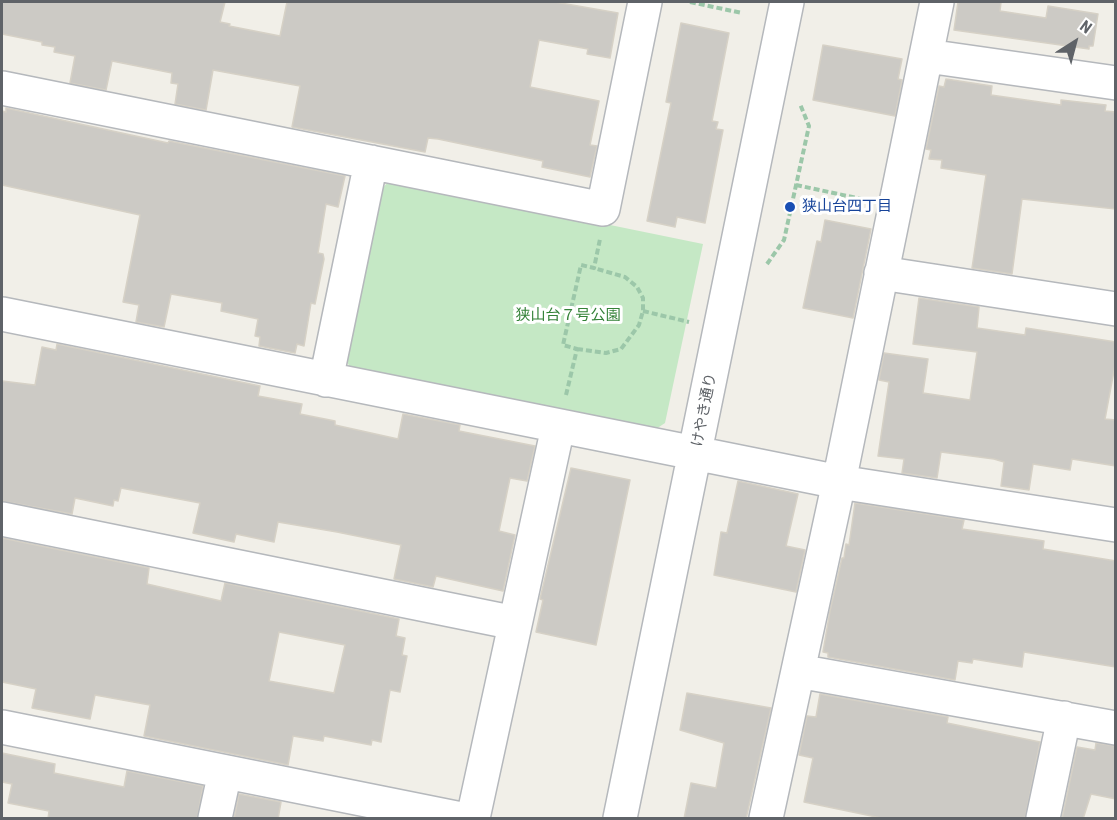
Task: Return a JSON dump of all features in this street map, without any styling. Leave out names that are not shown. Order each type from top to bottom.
[{"type":"street","points":[[2,88],[603,209],[645,2]]},
{"type":"street","name":"けやき通り","points":[[620,819],[787,2]]},
{"type":"street","points":[[766,819],[839,482],[937,2]]},
{"type":"street","points":[[927,56],[1116,83]]},
{"type":"street","points":[[326,380],[371,162]]},
{"type":"street","points":[[881,273],[1116,309]]},
{"type":"street","points":[[2,314],[839,482],[1116,525]]},
{"type":"street","points":[[473,819],[558,427]]},
{"type":"street","points":[[2,519],[515,623]]},
{"type":"street","points":[[798,671],[1116,728]]},
{"type":"street","points":[[1042,819],[1064,718]]},
{"type":"street","points":[[2,727],[225,772],[346,808],[456,819]]},
{"type":"street","points":[[215,819],[225,772]]},
{"type":"path","points":[[690,2],[742,13]]},
{"type":"path","points":[[796,185],[895,206]]},
{"type":"path","points":[[594,268],[603,209]]},
{"type":"path","points":[[581,265],[594,268],[625,277],[637,287],[643,298],[643,311],[639,325],[621,350],[606,353],[563,345],[581,265]]},
{"type":"path","points":[[643,311],[694,323]]},
{"type":"path","points":[[558,427],[577,349]]},
{"type":"green space","name":"狭山台７号公園","points":[[390,180],[703,244],[665,423],[650,433],[352,372],[345,357],[379,192]]},
{"type":"building","points":[[2,2],[225,2],[220,22],[230,24],[229,26],[280,36],[287,2],[555,2],[618,13],[610,58],[587,54],[588,49],[539,40],[530,87],[599,101],[590,145],[597,146],[590,177],[542,167],[543,161],[438,139],[428,138],[425,152],[292,127],[300,86],[213,70],[206,110],[175,104],[178,84],[171,83],[172,73],[112,61],[106,90],[70,83],[75,56],[54,52],[55,47],[42,45],[42,42],[2,34]]},
{"type":"building","points":[[958,2],[1001,2],[1000,11],[1046,18],[1048,6],[1098,14],[1093,46],[1089,46],[1089,49],[954,30]]},
{"type":"building","points":[[681,23],[729,33],[712,121],[718,122],[716,129],[723,130],[705,223],[677,217],[675,227],[647,221],[671,103],[666,102]]},
{"type":"building","points":[[823,45],[902,59],[898,79],[902,80],[895,116],[813,100]]},
{"type":"building","points":[[946,79],[992,86],[991,95],[1061,105],[1061,100],[1106,105],[1105,111],[1116,112],[1116,209],[1022,199],[1012,274],[972,268],[986,175],[941,168],[942,160],[929,159],[931,150],[926,149],[939,86],[944,87]]},
{"type":"building","points":[[6,108],[168,143],[169,141],[345,176],[338,207],[326,204],[318,253],[323,254],[324,259],[315,304],[311,303],[304,346],[297,344],[295,353],[259,346],[260,337],[255,336],[258,319],[221,311],[222,303],[171,294],[164,327],[136,322],[139,305],[123,302],[140,215],[2,185],[2,111],[6,112]]},
{"type":"building","points":[[825,220],[871,229],[853,318],[803,308],[817,241],[821,242]]},
{"type":"building","points":[[919,298],[979,307],[977,328],[1025,335],[1026,328],[1116,342],[1116,360],[1105,419],[1116,420],[1116,466],[1072,459],[1070,470],[1033,464],[1029,490],[1001,486],[1004,462],[994,459],[941,452],[937,478],[902,473],[904,459],[878,456],[889,382],[879,380],[884,353],[928,359],[923,393],[970,400],[977,352],[913,344]]},
{"type":"building","points":[[57,344],[260,386],[258,396],[302,404],[300,414],[335,421],[335,425],[398,439],[403,414],[460,425],[459,431],[535,446],[527,481],[510,478],[499,531],[515,535],[503,591],[436,576],[433,587],[394,579],[401,545],[337,532],[278,522],[274,542],[236,534],[234,542],[193,533],[200,503],[121,488],[118,501],[114,500],[113,506],[75,498],[72,514],[2,501],[2,381],[35,385],[42,347],[56,350]]},
{"type":"building","points":[[571,468],[630,480],[596,645],[536,632],[543,600],[540,599]]},
{"type":"building","points":[[738,481],[798,494],[786,546],[805,550],[796,592],[714,575],[721,532],[727,533]]},
{"type":"building","points":[[855,503],[964,520],[962,529],[1044,541],[1043,549],[1116,561],[1116,667],[1024,652],[1022,667],[973,659],[972,663],[958,661],[955,680],[828,657],[828,653],[823,652],[830,611],[846,544],[849,545]]},
{"type":"building","points":[[2,538],[149,568],[147,584],[221,601],[225,583],[399,619],[396,636],[405,638],[402,655],[407,656],[400,692],[390,690],[381,742],[372,740],[371,745],[324,736],[323,741],[293,736],[288,765],[144,736],[150,705],[95,695],[90,719],[32,708],[36,689],[2,682]],"holes":[[[279,632],[345,645],[334,693],[269,681]]]},
{"type":"building","points":[[687,693],[771,708],[746,819],[684,819],[691,783],[716,788],[724,743],[680,730]]},
{"type":"building","points":[[820,694],[948,717],[947,723],[1040,742],[1025,819],[886,819],[804,802],[813,758],[799,755],[807,716],[816,717]]},
{"type":"building","points":[[1096,743],[1116,746],[1116,799],[1091,794],[1083,819],[1062,819],[1077,747],[1095,750]]},
{"type":"building","points":[[2,753],[55,764],[54,773],[124,787],[127,771],[203,786],[197,819],[48,819],[49,811],[8,803],[12,784],[2,782]]},
{"type":"building","points":[[239,794],[281,802],[278,819],[234,819]]},
{"type":"place","name":"狭山台四丁目","points":[[790,207]]}]
